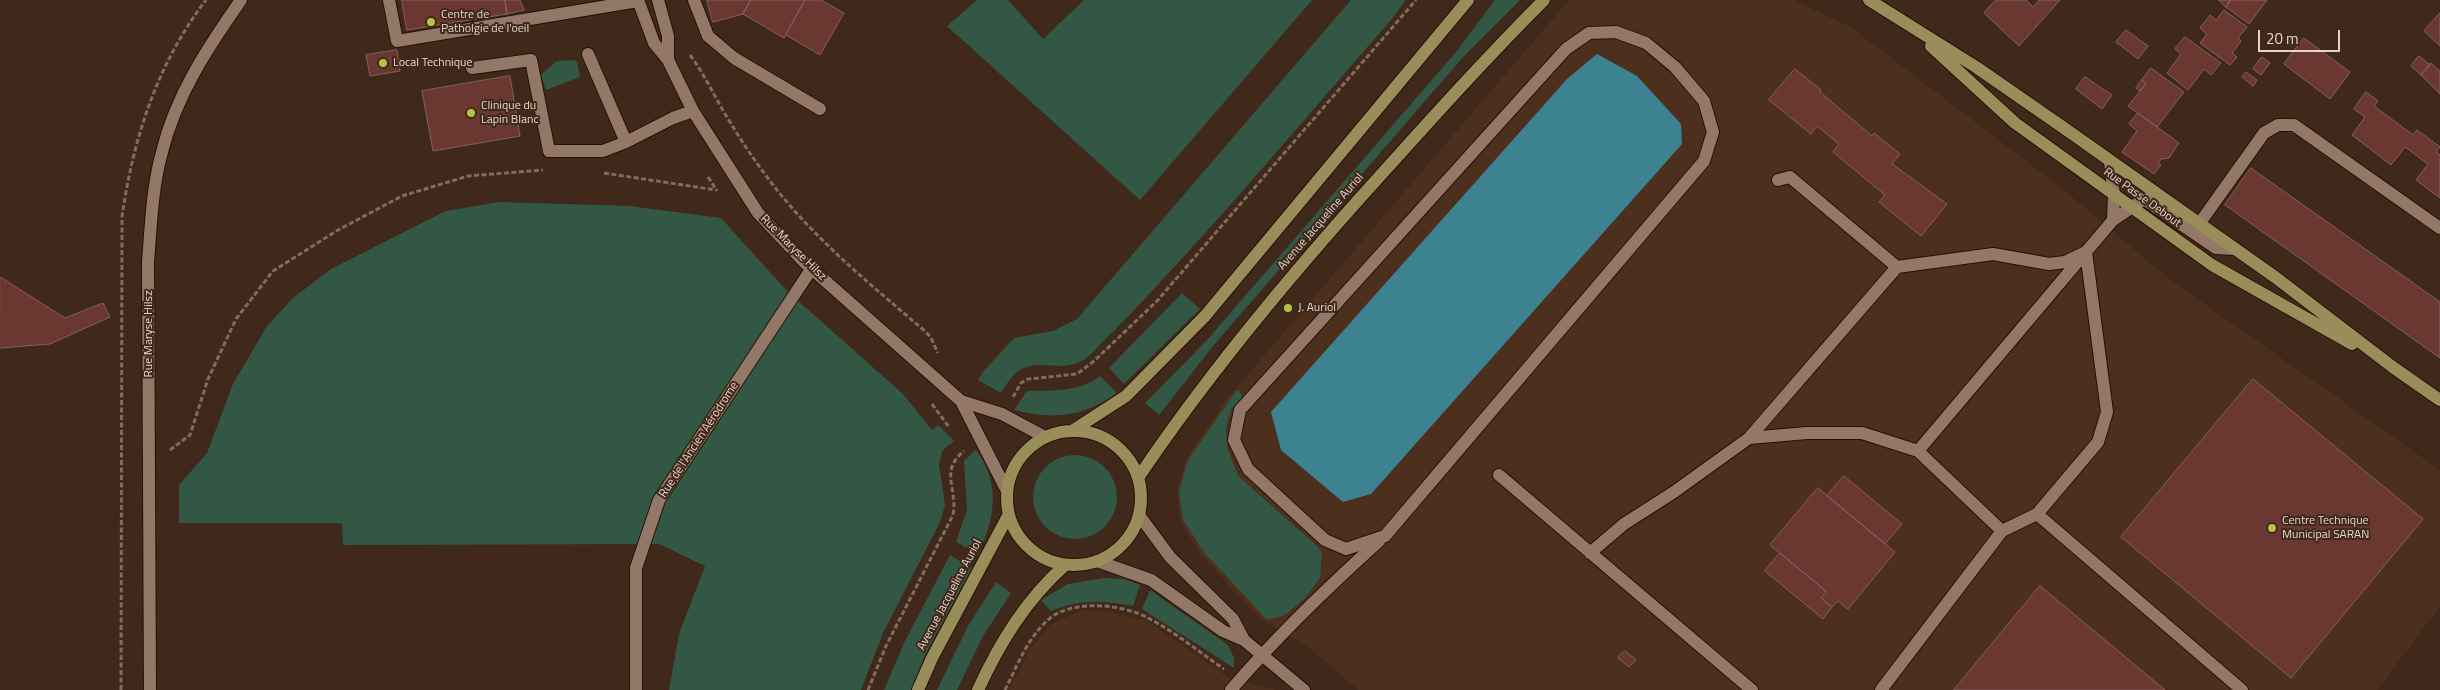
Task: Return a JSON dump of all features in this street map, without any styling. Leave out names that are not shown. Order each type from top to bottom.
[{"type":"main road","points":[[1072,431],[1126,396],[1205,316],[1468,0]]},
{"type":"main road","name":"Avenue Jacqueline Auriol","points":[[1138,478],[1221,363],[1312,251],[1477,68],[1544,0]]},
{"type":"main road","name":"Rue Passe Debout","points":[[1869,0],[1976,67],[2234,249],[2440,400]]},
{"type":"main road","name":"Rue Passe Debout","points":[[1897,17],[1948,60],[2015,124],[2212,265],[2394,368]]},
{"type":"main road","points":[[1072,431],[1087,432],[1113,444],[1133,465],[1138,478],[1141,496],[1139,515],[1133,530],[1124,543],[1111,554],[1097,561],[1065,565],[1050,561],[1024,542],[1009,514],[1007,491],[1013,469],[1026,450],[1045,437],[1072,431]]},
{"type":"main road","name":"Avenue Jacqueline Auriol","points":[[918,690],[932,658],[1009,514]]},
{"type":"main road","points":[[978,690],[1010,629],[1031,600],[1065,565]]},
{"type":"street","name":"Rue Maryse Hilsz","points":[[150,690],[148,262],[153,199],[162,152],[175,112],[199,64],[242,0]]},
{"type":"street","points":[[389,0],[396,41],[638,1]]},
{"type":"street","name":"Rue Maryse Hilsz","points":[[658,0],[668,36],[668,60]]},
{"type":"street","points":[[694,0],[708,36],[734,58],[820,109]]},
{"type":"street","name":"Rue Maryse Hilsz","points":[[638,1],[654,43],[668,60],[693,111],[758,212],[812,268],[961,401]]},
{"type":"street","points":[[1231,690],[1261,654],[1328,587],[1385,536],[1704,161],[1713,132],[1704,101],[1675,67],[1646,43],[1616,32],[1589,33],[1566,49],[1240,410],[1234,440],[1248,470],[1325,540],[1346,548],[1385,536]]},
{"type":"street","points":[[588,54],[626,142]]},
{"type":"street","points":[[472,68],[531,60],[549,151],[603,151],[626,142],[673,118],[693,111]]},
{"type":"street","points":[[2199,224],[2264,133],[2278,125],[2294,125],[2440,228]]},
{"type":"street","points":[[2110,162],[2114,195],[2113,220]]},
{"type":"street","points":[[1778,180],[1790,177],[1897,267]]},
{"type":"street","points":[[1918,451],[2113,220],[2131,207],[2144,199],[2216,248],[2234,249]]},
{"type":"street","points":[[1590,553],[1624,524],[1674,492],[1749,438],[1897,267],[1993,254],[2049,264],[2065,262],[2086,252]]},
{"type":"street","points":[[1881,690],[2002,531],[2037,514],[2098,442],[2107,412],[2086,252]]},
{"type":"street","name":"Rue de l'Ancien Aérodrome","points":[[636,690],[636,568],[660,500],[812,268]]},
{"type":"street","points":[[961,401],[1002,414],[1045,437]]},
{"type":"street","points":[[961,401],[1007,491]]},
{"type":"street","points":[[1749,438],[1807,433],[1862,433],[1918,451],[2002,531]]},
{"type":"street","points":[[1499,475],[1752,690]]},
{"type":"street","points":[[2037,514],[2242,690]]},
{"type":"street","points":[[1139,515],[1170,557],[1232,619],[1244,640]]},
{"type":"street","points":[[1097,561],[1151,580],[1223,631],[1244,640],[1304,690]]},
{"type":"path","points":[[1009,403],[1021,383],[1028,379],[1077,374],[1094,361],[1157,301],[1416,0]]},
{"type":"path","points":[[690,54],[706,76],[739,137],[775,188],[805,223],[836,254],[931,338],[940,357]]},
{"type":"path","points":[[168,443],[168,452],[190,434],[208,380],[236,319],[273,271],[338,230],[402,196],[468,176],[550,171]]},
{"type":"path","points":[[595,173],[613,173],[716,190]]},
{"type":"path","points":[[868,690],[886,646],[953,515],[951,466],[956,458],[967,449]]},
{"type":"path","points":[[1005,690],[1026,649],[1042,626],[1058,613],[1086,606],[1104,605],[1147,617],[1240,680]]},
{"type":"shaded area","points":[[1569,0],[1794,0],[1852,28],[2064,190],[2169,279],[2440,470],[2440,606],[2377,690],[1358,690],[1310,648],[1263,621],[1201,555],[1180,521],[1177,488],[1187,458],[1225,401]]},
{"type":"shaded area","points":[[1082,610],[1108,611],[1147,621],[1229,678],[1277,690],[1009,690],[1030,649],[1051,624]]},
{"type":"green space","points":[[977,0],[1008,0],[1043,39],[1084,0],[1312,0],[1140,200],[947,26]]},
{"type":"green space","points":[[1351,0],[1406,0],[1391,20],[1207,231],[1092,353],[1083,360],[1064,366],[1029,366],[1017,372],[1001,393],[978,380],[1014,338],[1053,331],[1077,319]]},
{"type":"green space","points":[[1495,0],[1520,0],[1464,56],[1213,346],[1159,415],[1145,403],[1207,340],[1456,52]]},
{"type":"green space","points":[[557,61],[577,61],[580,77],[546,90],[541,75]]},
{"type":"green space","points":[[499,202],[629,206],[721,218],[786,290],[903,394],[932,430],[938,425],[954,441],[942,451],[939,465],[945,505],[940,522],[883,633],[861,690],[669,690],[679,634],[705,566],[659,544],[343,545],[342,523],[179,523],[179,485],[207,453],[233,384],[267,326],[293,298],[331,269],[446,211]]},
{"type":"green space","points":[[1182,293],[1200,309],[1124,384],[1109,368]]},
{"type":"green space","points":[[1100,376],[1117,393],[1105,401],[1080,412],[1042,415],[1014,410],[1027,391],[1065,390],[1083,385]]},
{"type":"green space","points":[[1236,391],[1239,391],[1243,397],[1231,409],[1226,428],[1227,447],[1238,476],[1317,546],[1322,553],[1320,578],[1306,597],[1285,615],[1267,620],[1204,552],[1183,520],[1179,491],[1188,460]]},
{"type":"green space","points":[[976,450],[989,475],[993,502],[988,528],[978,554],[956,542],[967,510],[964,461]]},
{"type":"green space","points":[[1075,455],[1091,458],[1105,467],[1114,481],[1117,497],[1114,513],[1105,527],[1091,536],[1075,539],[1059,536],[1045,527],[1036,513],[1033,497],[1036,481],[1045,467],[1059,458]]},
{"type":"green space","points":[[950,555],[972,568],[925,655],[911,690],[884,690],[905,641]]},
{"type":"green space","points":[[1104,578],[1124,579],[1140,585],[1133,606],[1091,602],[1071,604],[1051,611],[1041,600],[1068,584]]},
{"type":"green space","points":[[996,582],[1011,593],[983,636],[957,690],[937,690],[968,626]]},
{"type":"green space","points":[[1150,590],[1228,645],[1234,658],[1234,668],[1142,609]]},
{"type":"water","points":[[1597,54],[1637,76],[1681,124],[1682,144],[1371,494],[1343,502],[1281,450],[1271,412],[1567,79]]},
{"type":"building","name":"Centre de Patholgie de l'oeil","points":[[402,0],[505,0],[507,14],[407,30]]},
{"type":"building","points":[[505,0],[520,0],[524,10],[507,14]]},
{"type":"building","points":[[707,0],[751,0],[743,14],[713,22]]},
{"type":"building","points":[[751,0],[805,0],[784,38],[743,14]]},
{"type":"building","points":[[805,0],[821,0],[844,13],[820,55],[786,35]]},
{"type":"building","points":[[1996,0],[2026,0],[2033,7],[2039,0],[2060,0],[2019,46],[1984,13]]},
{"type":"building","points":[[2219,0],[2231,0],[2226,7]]},
{"type":"building","points":[[2231,0],[2267,0],[2249,24],[2226,7]]},
{"type":"building","points":[[2224,10],[2247,27],[2238,38],[2241,41],[2232,53],[2237,57],[2230,65],[2200,43],[2207,34],[2200,28],[2210,15],[2216,20]]},
{"type":"building","points":[[2440,13],[2440,46],[2424,31]]},
{"type":"building","points":[[2126,30],[2148,46],[2138,59],[2116,42]]},
{"type":"building","points":[[2185,37],[2221,63],[2211,75],[2204,69],[2188,90],[2167,73],[2181,54],[2175,49]]},
{"type":"building","points":[[2304,38],[2350,72],[2330,99],[2284,64]]},
{"type":"building","name":"Local Technique","points":[[397,50],[400,71],[370,76],[366,55]]},
{"type":"building","points":[[2419,56],[2430,65],[2421,75],[2411,66]]},
{"type":"building","points":[[2262,57],[2270,63],[2261,75],[2253,69]]},
{"type":"building","points":[[2431,63],[2440,71],[2440,94],[2421,75]]},
{"type":"building","points":[[2151,68],[2184,92],[2157,127],[2128,106],[2146,84],[2142,80]]},
{"type":"building","points":[[1795,69],[1872,136],[1874,133],[1900,154],[1892,164],[1947,204],[1921,236],[1879,202],[1885,195],[1833,152],[1839,144],[1817,126],[1811,134],[1769,100]]},
{"type":"building","points":[[2246,72],[2257,80],[2253,86],[2242,77]]},
{"type":"building","name":"Clinique du Lapin Blanc","points":[[510,76],[520,136],[433,151],[422,91]]},
{"type":"building","points":[[2085,77],[2112,95],[2102,109],[2076,89]]},
{"type":"building","points":[[2142,80],[2146,84],[2140,91],[2136,88]]},
{"type":"building","points":[[2366,92],[2378,101],[2374,106],[2413,135],[2417,130],[2440,147],[2436,152],[2440,155],[2440,198],[2416,180],[2428,164],[2405,147],[2391,165],[2352,135],[2365,117],[2354,109]]},
{"type":"building","points":[[2138,113],[2179,143],[2169,158],[2161,159],[2158,163],[2161,165],[2154,174],[2122,152],[2137,131],[2129,124]]},
{"type":"building","points":[[2251,168],[2440,302],[2440,358],[2225,205]]},
{"type":"building","points":[[0,277],[65,318],[103,303],[110,317],[50,344],[0,348]]},
{"type":"building","name":"Centre Technique Municipal SARAN","points":[[2253,379],[2423,519],[2291,678],[2121,537]]},
{"type":"building","points":[[1844,476],[1902,524],[1885,544],[1827,496]]},
{"type":"building","points":[[1818,488],[1895,552],[1848,609],[1838,601],[1832,607],[1821,598],[1827,592],[1770,545]]},
{"type":"building","points":[[1780,553],[1827,592],[1821,598],[1832,607],[1823,619],[1765,571]]},
{"type":"building","points":[[2040,586],[2165,690],[1954,690]]},
{"type":"building","points":[[1625,651],[1636,660],[1629,667],[1618,658]]},
{"type":"place","name":"Centre de Patholgie de l'oeil","points":[[431,22]]},
{"type":"place","name":"Local Technique","points":[[383,63]]},
{"type":"place","name":"Clinique du Lapin Blanc","points":[[471,113]]},
{"type":"place","name":"J. Auriol","points":[[1288,308]]},
{"type":"place","name":"Centre Technique Municipal SARAN","points":[[2272,528]]}]
